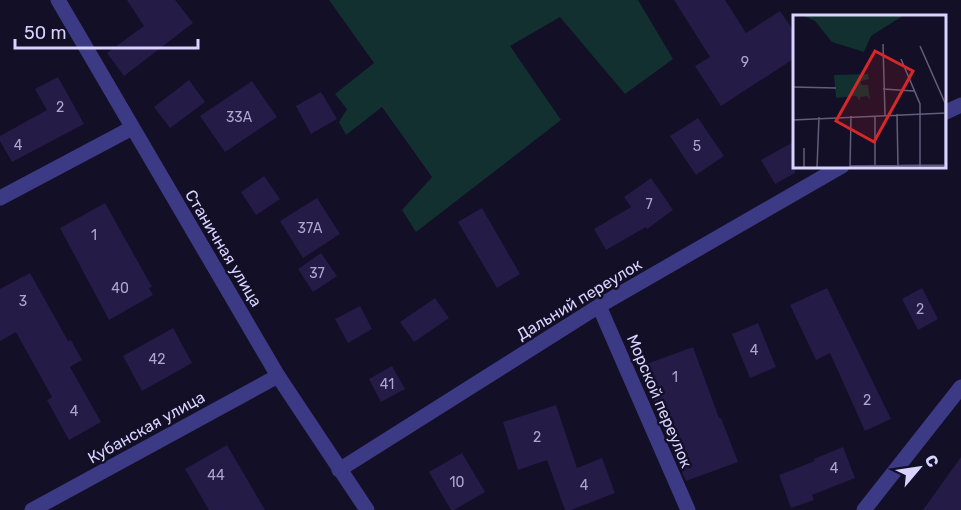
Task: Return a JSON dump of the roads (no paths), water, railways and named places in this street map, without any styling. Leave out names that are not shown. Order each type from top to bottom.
[{"type":"street","name":"Станичная улица","points":[[58,0],[278,376],[367,510]]},
{"type":"street","points":[[946,112],[961,105]]},
{"type":"street","points":[[0,198],[132,128]]},
{"type":"street","name":"Дальний переулок","points":[[339,470],[599,306],[839,168]]},
{"type":"street","name":"Морской переулок","points":[[599,306],[688,510]]},
{"type":"street","name":"Кубанская улица","points":[[32,510],[278,376]]},
{"type":"street","points":[[864,510],[961,387]]}]
